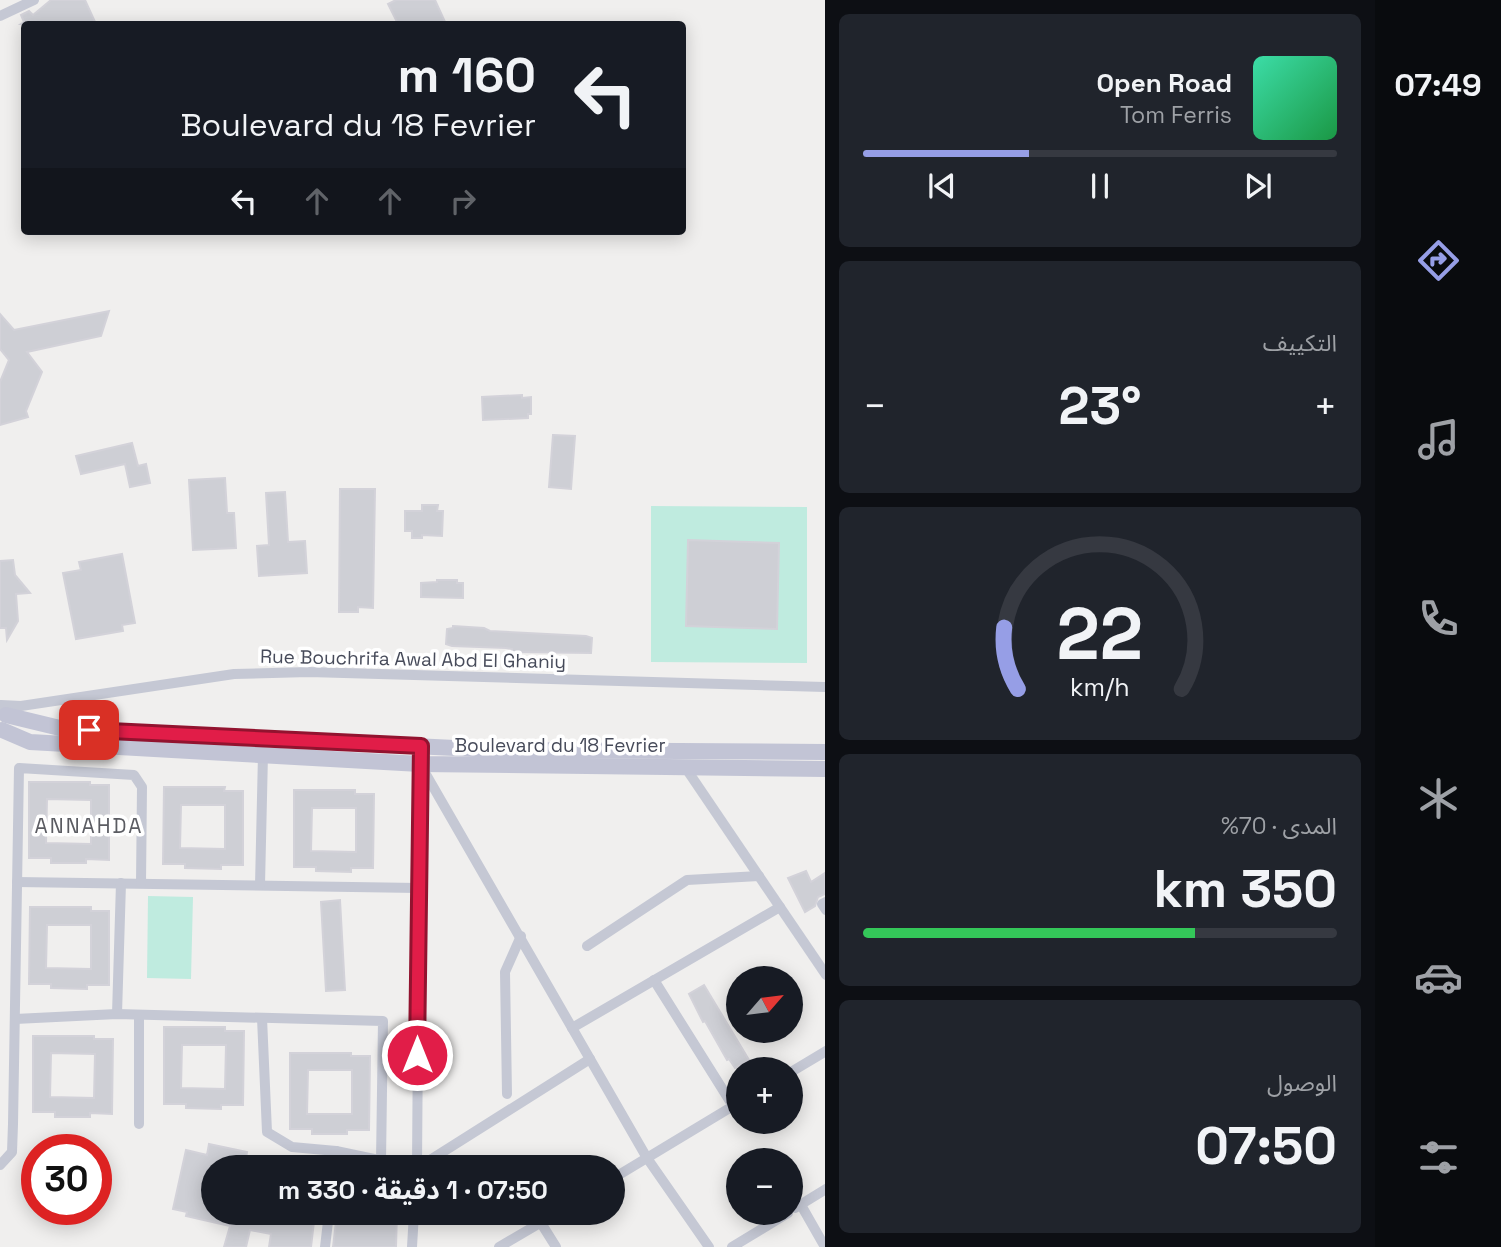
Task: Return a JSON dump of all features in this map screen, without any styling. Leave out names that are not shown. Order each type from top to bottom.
[{"type":"main road","name":"Boulevard du 18 Fevrier","points":[[2,717],[64,729],[496,750],[825,752]]},
{"type":"main road","name":"Boulevard du 18 Fevrier","points":[[2,717],[30,742],[420,764],[825,769]]},
{"type":"street","points":[[0,16],[34,0]]},
{"type":"street","name":"Rue Bouchrifa Awal Abd El Ghaniy","points":[[2,717],[21,706],[234,674],[309,672],[825,687]]},
{"type":"street","points":[[418,1155],[421,746]]},
{"type":"street","points":[[260,885],[263,754]]},
{"type":"street","points":[[420,764],[647,1158],[709,1247]]},
{"type":"street","points":[[685,766],[825,975]]},
{"type":"street","points":[[0,1164],[12,1152],[19,768],[134,775],[142,787],[141,883]]},
{"type":"street","points":[[587,946],[687,880],[759,876]]},
{"type":"street","points":[[17,881],[418,888]]},
{"type":"street","points":[[117,1014],[121,883]]},
{"type":"street","points":[[825,902],[822,904],[825,910]]},
{"type":"street","points":[[572,1028],[780,907]]},
{"type":"street","points":[[507,1094],[505,972],[521,936]]},
{"type":"street","points":[[654,980],[726,1090]]},
{"type":"street","points":[[15,1019],[117,1014],[383,1021],[380,1155]]},
{"type":"street","points":[[139,1015],[139,1124]]},
{"type":"street","points":[[262,1018],[267,1132],[292,1147],[354,1155]]},
{"type":"street","points":[[803,1065],[825,1051]]},
{"type":"street","points":[[437,1155],[590,1059]]},
{"type":"street","points":[[625,1171],[726,1111]]},
{"type":"street","points":[[336,1151],[336,1155]]},
{"type":"street","points":[[803,1203],[825,1189]]},
{"type":"street","points":[[803,1221],[825,1247]]},
{"type":"street","points":[[325,1247],[328,1225]]},
{"type":"street","points":[[412,1247],[413,1225]]},
{"type":"street","points":[[499,1247],[538,1225]]},
{"type":"street","points":[[542,1225],[556,1247]]},
{"type":"street","points":[[732,1247],[767,1225]]},
{"type":"green space","points":[[651,506],[807,507],[807,663],[651,662]]},
{"type":"green space","points":[[148,896],[193,897],[191,979],[147,978]]},
{"type":"building","points":[[51,0],[85,0],[95,21],[24,21],[21,15],[29,11],[33,15]]},
{"type":"building","points":[[396,0],[435,0],[445,21],[396,21],[388,4]]},
{"type":"building","points":[[109,311],[101,336],[27,352],[42,372],[26,411],[28,417],[0,425],[0,382],[9,360],[0,349],[0,314],[14,330]]},
{"type":"building","points":[[522,395],[522,398],[531,397],[531,414],[528,414],[528,418],[483,420],[482,397]]},
{"type":"building","points":[[553,435],[575,436],[571,489],[549,487]]},
{"type":"building","points":[[132,443],[138,466],[146,464],[150,483],[130,487],[125,464],[81,474],[76,456]]},
{"type":"building","points":[[225,478],[227,513],[234,513],[236,548],[193,550],[189,480]]},
{"type":"building","points":[[340,489],[375,489],[373,608],[358,607],[358,612],[339,612]]},
{"type":"building","points":[[285,492],[288,542],[305,541],[307,573],[259,576],[257,546],[269,545],[266,493]]},
{"type":"building","points":[[422,505],[438,505],[437,511],[443,511],[442,536],[422,535],[422,538],[412,538],[412,531],[405,531],[405,511],[422,511]]},
{"type":"building","points":[[688,540],[779,543],[777,629],[686,626]]},
{"type":"building","points":[[122,554],[135,623],[122,625],[123,631],[76,639],[63,573],[81,570],[79,562]]},
{"type":"building","points":[[13,560],[15,575],[30,593],[16,594],[18,621],[7,640],[6,628],[0,628],[0,561]]},
{"type":"building","points":[[457,580],[457,583],[463,583],[463,598],[421,597],[421,583]]},
{"type":"building","points":[[453,626],[484,628],[490,631],[586,636],[592,638],[591,653],[512,652],[512,649],[506,648],[452,646],[446,644],[447,629]]},
{"type":"building","points":[[29,782],[90,782],[90,785],[109,785],[109,860],[86,859],[86,863],[51,863],[51,858],[29,858]],"holes":[[[47,799],[91,800],[91,844],[46,843]]]},
{"type":"building","points":[[164,787],[225,787],[224,791],[243,791],[243,865],[221,865],[221,869],[163,864]],"holes":[[[181,805],[225,805],[225,849],[180,848]]]},
{"type":"building","points":[[294,790],[355,790],[355,794],[374,794],[373,868],[351,868],[351,872],[294,867]],"holes":[[[312,808],[356,808],[356,852],[311,851]]]},
{"type":"building","points":[[806,871],[811,882],[825,873],[825,894],[818,897],[815,906],[805,912],[788,878]]},
{"type":"building","points":[[340,900],[345,990],[326,991],[321,902]]},
{"type":"building","points":[[30,907],[91,907],[91,911],[109,911],[109,985],[87,985],[87,989],[29,984]],"holes":[[[47,925],[91,925],[91,969],[46,968]]]},
{"type":"building","points":[[704,985],[726,1022],[726,1043],[739,1043],[747,1057],[726,1058],[689,994]]},
{"type":"building","points":[[164,1027],[225,1027],[225,1031],[244,1031],[243,1105],[221,1105],[221,1109],[164,1104]],"holes":[[[182,1045],[226,1045],[225,1089],[181,1088]]]},
{"type":"building","points":[[33,1036],[94,1036],[94,1039],[113,1039],[112,1114],[90,1113],[90,1117],[55,1117],[55,1112],[33,1112]],"holes":[[[51,1053],[95,1054],[94,1098],[50,1097]]]},
{"type":"building","points":[[290,1053],[351,1053],[351,1056],[370,1056],[369,1130],[347,1130],[347,1134],[312,1134],[312,1129],[290,1129]],"holes":[[[308,1070],[352,1070],[352,1114],[307,1114]]]},
{"type":"building","points":[[209,1144],[247,1152],[246,1155],[207,1155]]},
{"type":"building","points":[[186,1150],[207,1155],[201,1155],[201,1219],[173,1209]]},
{"type":"building","points":[[226,1225],[314,1225],[311,1247],[269,1247],[271,1234],[250,1230],[246,1247],[224,1247],[230,1226]]},
{"type":"building","points":[[336,1225],[397,1225],[396,1247],[333,1247]]},
{"type":"district","name":"ANNAHDA","points":[[89,825]]},
{"type":"route","points":[[89,730],[421,746],[417,1055]]}]
